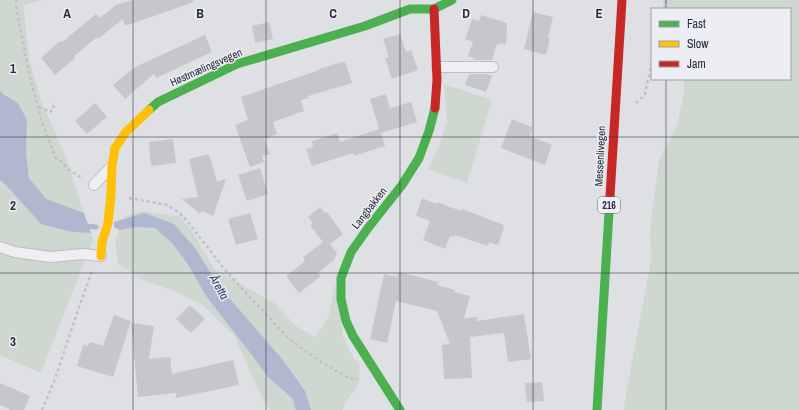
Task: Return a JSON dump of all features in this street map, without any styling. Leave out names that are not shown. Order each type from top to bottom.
[{"type":"street","name":"Høstmælingsvegen","points":[[101,256],[102,242],[108,223],[112,195],[112,166],[115,148],[126,132],[158,102],[237,64],[365,26],[410,9],[434,9],[452,0]]},
{"type":"street","name":"Messenlivegen","points":[[597,410],[622,0]]},
{"type":"street","name":"Langbakken","points":[[400,410],[353,336],[346,321],[341,299],[341,278],[351,252],[402,185],[419,158],[429,131],[435,110],[437,80],[434,9]]},
{"type":"lane","points":[[437,67],[493,67]]},
{"type":"lane","points":[[94,185],[112,166]]},
{"type":"lane","points":[[0,247],[15,252],[50,257],[83,254],[101,256]]},
{"type":"path","points":[[16,0],[30,77],[42,123],[56,158],[68,169],[94,185]]},
{"type":"path","points":[[634,104],[645,94],[651,66]]},
{"type":"path","points":[[38,107],[50,112],[54,109],[53,102]]},
{"type":"path","points":[[112,195],[167,205],[178,212],[188,222],[225,270],[288,338],[321,362],[349,378],[362,380]]},
{"type":"path","points":[[42,410],[55,379],[91,272],[101,256]]},
{"type":"shaded area","points":[[0,0],[42,0],[23,5],[29,58],[42,103],[66,157],[84,213],[45,199],[29,178],[18,103],[3,94],[0,90]]},
{"type":"shaded area","points":[[663,0],[799,0],[799,410],[624,410],[651,260],[650,230],[659,160],[677,125],[685,89],[683,80],[791,80],[791,8],[665,8]]},
{"type":"shaded area","points":[[444,84],[492,100],[467,183],[428,169],[437,151],[447,121]]},
{"type":"shaded area","points":[[0,180],[72,232],[91,233],[93,240],[41,373],[0,355]]},
{"type":"shaded area","points":[[144,211],[180,217],[193,232],[214,269],[274,303],[296,326],[315,337],[328,319],[335,283],[343,336],[353,357],[360,365],[358,386],[346,401],[343,410],[270,410],[260,394],[235,337],[204,306],[170,289],[144,281],[118,263],[115,241],[125,216]]},
{"type":"water","points":[[0,90],[3,94],[18,103],[27,120],[26,151],[29,178],[46,199],[84,213],[91,233],[72,232],[41,224],[0,180]]},
{"type":"water","points":[[144,213],[174,224],[195,248],[218,285],[282,359],[305,391],[311,410],[296,410],[293,399],[268,377],[206,296],[189,266],[173,244],[155,228],[136,227],[119,230],[114,227],[114,222]]},
{"type":"building","points":[[132,0],[193,0],[194,2],[125,26],[123,19],[98,39],[97,37],[74,56],[75,58],[55,75],[41,58],[60,41],[62,42],[96,14],[100,18],[116,5]]},
{"type":"building","points":[[533,12],[553,17],[548,37],[550,38],[546,55],[524,49]]},
{"type":"building","points":[[481,15],[507,23],[506,45],[500,43],[500,45],[497,44],[492,60],[473,60],[474,58],[468,56],[473,42],[465,39],[472,19],[479,21]]},
{"type":"building","points":[[269,22],[273,39],[255,43],[252,26]]},
{"type":"building","points":[[400,34],[406,52],[411,50],[418,70],[392,79],[385,58],[389,57],[383,39]]},
{"type":"building","points":[[205,35],[212,52],[156,78],[154,74],[125,99],[113,85],[135,67]]},
{"type":"building","points":[[345,61],[352,83],[308,96],[309,98],[301,100],[304,111],[273,122],[277,134],[264,139],[270,154],[262,156],[264,162],[250,167],[235,125],[248,120],[241,97]]},
{"type":"building","points":[[469,74],[487,74],[492,76],[486,92],[465,85]]},
{"type":"building","points":[[386,94],[390,108],[411,102],[417,122],[381,133],[385,146],[354,156],[353,153],[312,166],[306,149],[313,147],[312,141],[337,133],[340,142],[379,129],[370,99]]},
{"type":"building","points":[[95,103],[107,117],[87,134],[75,121]]},
{"type":"building","points":[[512,119],[533,128],[530,136],[552,145],[545,165],[501,148]]},
{"type":"building","points":[[173,139],[176,163],[151,166],[149,142]]},
{"type":"building","points":[[209,154],[217,182],[226,179],[213,216],[202,211],[200,214],[182,199],[198,197],[189,159]]},
{"type":"building","points":[[260,168],[268,194],[247,201],[238,175]]},
{"type":"building","points":[[422,198],[436,204],[437,202],[461,211],[462,209],[504,225],[498,245],[489,242],[488,246],[455,235],[454,237],[450,236],[445,249],[423,240],[430,221],[416,216]]},
{"type":"building","points":[[320,207],[325,213],[327,212],[343,234],[330,244],[337,253],[334,260],[318,273],[321,276],[299,293],[286,276],[305,261],[303,257],[323,242],[310,225],[313,223],[308,217]]},
{"type":"building","points":[[250,213],[258,239],[236,245],[228,219]]},
{"type":"building","points":[[399,272],[438,282],[437,285],[455,290],[454,292],[470,296],[464,318],[477,317],[477,321],[524,314],[531,359],[508,362],[504,333],[470,337],[472,378],[444,379],[442,345],[450,344],[437,311],[396,301],[387,343],[370,339],[384,274],[397,277]]},
{"type":"building","points":[[190,305],[205,319],[191,333],[176,319]]},
{"type":"building","points":[[114,315],[131,321],[113,377],[77,366],[83,345],[88,346],[90,342],[103,346]]},
{"type":"building","points":[[131,323],[154,326],[149,359],[170,357],[172,374],[233,360],[239,385],[176,398],[176,393],[138,397]]},
{"type":"building","points":[[542,382],[544,401],[527,402],[525,383]]},
{"type":"building","points":[[0,383],[30,396],[24,410],[11,410],[0,405]]},
{"type":"waterway","name":"Åretta","points":[[83,226],[96,227]]},
{"type":"traffic: fast","points":[[149,110],[158,102],[237,64],[365,26],[410,9],[434,9],[452,0]]},
{"type":"traffic: fast","points":[[400,410],[353,336],[346,321],[341,299],[341,278],[351,252],[402,185],[419,158],[429,131],[435,108]]},
{"type":"traffic: fast","points":[[597,410],[610,196]]},
{"type":"traffic: slow","points":[[101,256],[102,242],[108,223],[112,166],[115,148],[126,132],[149,110]]},
{"type":"traffic: jam","points":[[610,196],[622,0]]},
{"type":"traffic: jam","points":[[434,9],[437,80],[435,108]]}]
